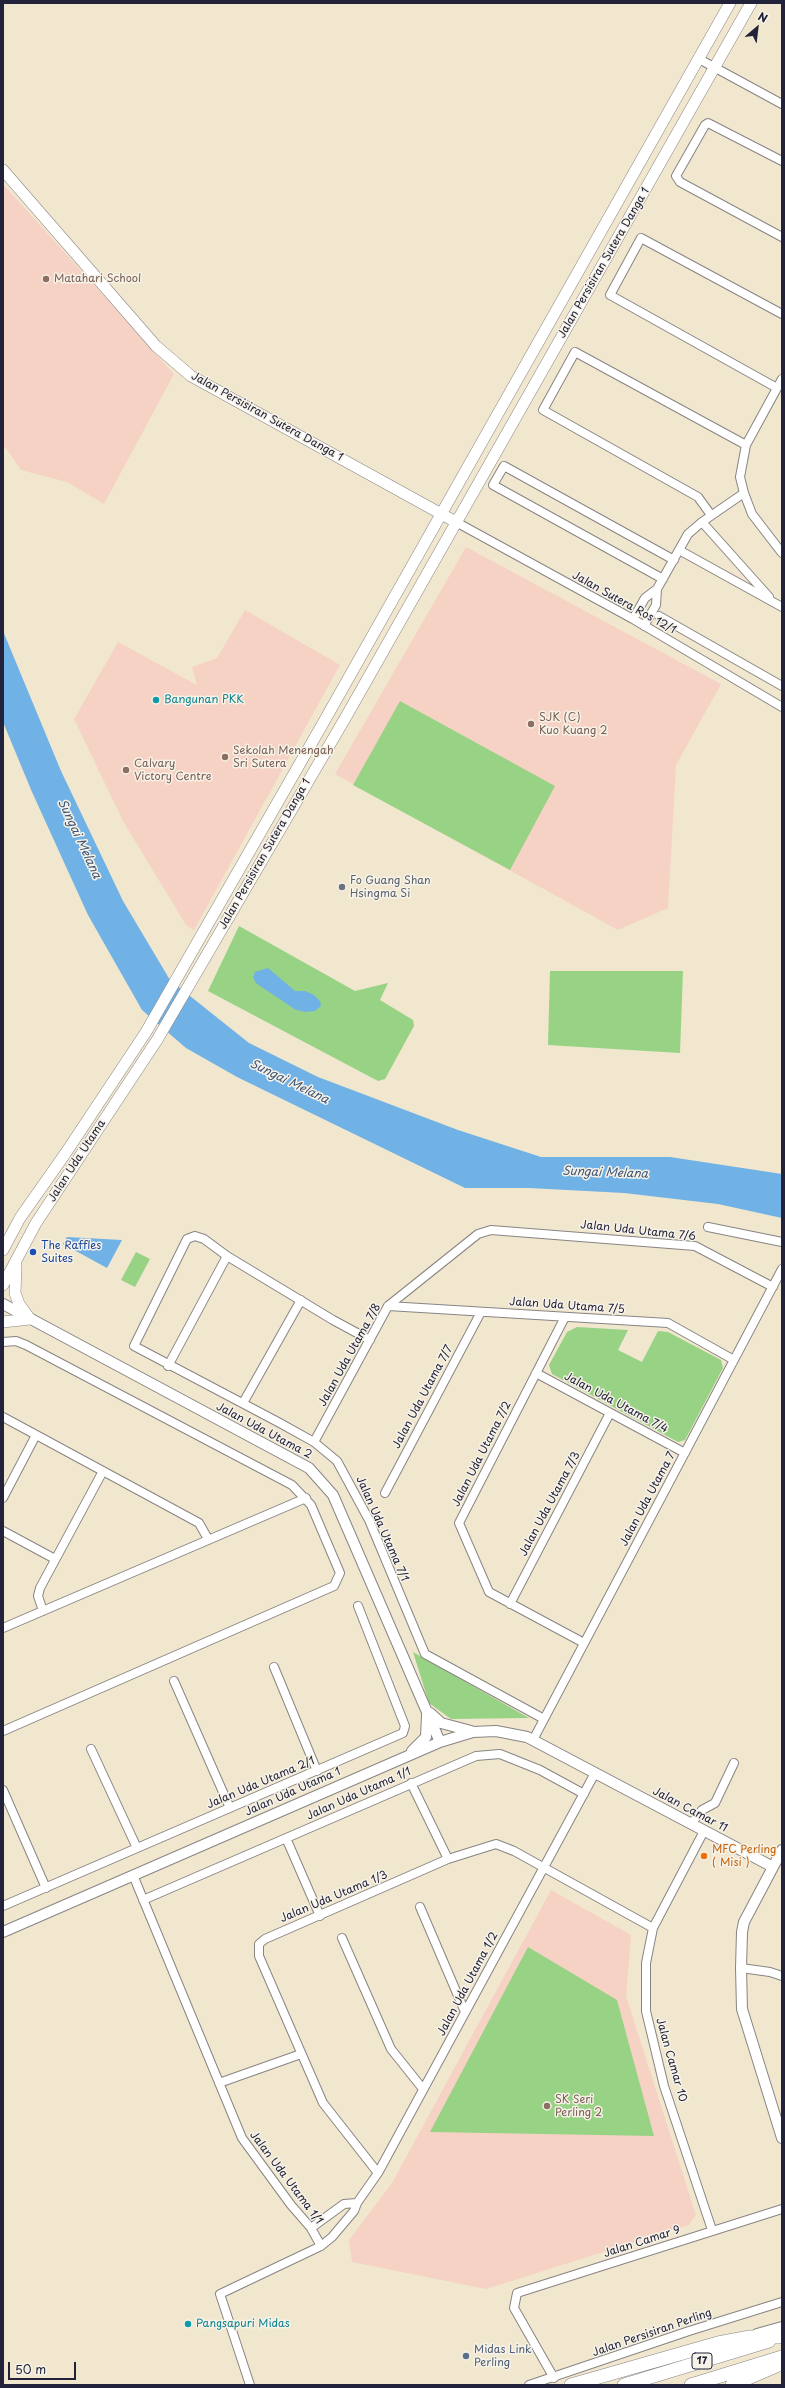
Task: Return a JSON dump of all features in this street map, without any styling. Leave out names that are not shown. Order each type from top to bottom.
[{"type":"highway","points":[[571,2385],[718,2343],[750,2337],[781,2334]]},
{"type":"highway","name":"17","points":[[624,2385],[781,2334]]},
{"type":"highway","name":"17","points":[[691,2385],[782,2357]]},
{"type":"highway","points":[[732,2385],[782,2364]]},
{"type":"main road","name":"Jalan Persisiran Sutera Danga 1","points":[[146,1032],[322,725],[440,513],[730,3]]},
{"type":"main road","name":"Jalan Persisiran Sutera Danga 1","points":[[157,1040],[188,983],[347,715],[752,3]]},
{"type":"main road","name":"Jalan Persisiran Sutera Danga 1","points":[[3,170],[156,346],[191,376],[456,522]]},
{"type":"main road","name":"Jalan Uda Utama","points":[[3,1250],[20,1218],[65,1154],[146,1032]]},
{"type":"main road","name":"Jalan Uda Utama","points":[[3,1285],[36,1223],[157,1040]]},
{"type":"main road","points":[[3,1322],[30,1319],[19,1304],[15,1293],[17,1258]]},
{"type":"street","points":[[699,59],[782,104]]},
{"type":"street","points":[[782,161],[708,123],[705,125],[676,176],[680,182],[782,238]]},
{"type":"street","points":[[777,388],[610,295],[641,238],[782,314]]},
{"type":"street","points":[[711,516],[698,497],[543,410],[575,352],[746,445]]},
{"type":"street","points":[[782,379],[746,445],[740,477],[752,514],[782,554]]},
{"type":"street","points":[[663,579],[493,485],[504,466],[674,560]]},
{"type":"street","points":[[632,619],[645,598],[657,589],[688,534],[702,522],[744,493]]},
{"type":"street","name":"Jalan Sutera Ros 12/1","points":[[456,522],[632,619],[781,707]]},
{"type":"street","points":[[702,522],[773,602]]},
{"type":"street","points":[[679,550],[782,607]]},
{"type":"street","points":[[644,626],[656,605],[657,589]]},
{"type":"street","name":"Jalan Sutera Ros 12/1","points":[[659,616],[782,686]]},
{"type":"street","points":[[708,1227],[782,1242]]},
{"type":"street","name":"Jalan Uda Utama 7/6","points":[[492,1230],[695,1246],[773,1287]]},
{"type":"street","name":"Jalan Uda Utama 7/8","points":[[314,1442],[388,1306],[478,1234],[492,1230]]},
{"type":"street","name":"Jalan Uda Utama 7/1","points":[[227,1256],[204,1239],[195,1236],[188,1239],[134,1346],[168,1366],[243,1403],[314,1442],[337,1461],[344,1471],[369,1520],[425,1654],[544,1719]]},
{"type":"street","points":[[168,1366],[227,1256],[332,1320],[370,1340]]},
{"type":"street","name":"Jalan Uda Utama 7","points":[[533,1740],[782,1269]]},
{"type":"street","points":[[243,1403],[301,1300]]},
{"type":"street","name":"Jalan Uda Utama 2","points":[[3,1304],[309,1468],[334,1495],[440,1742]]},
{"type":"street","name":"Jalan Uda Utama 7/5","points":[[388,1306],[668,1323],[734,1360]]},
{"type":"street","name":"Jalan Uda Utama 7/7","points":[[385,1494],[481,1312]]},
{"type":"street","name":"Jalan Uda Utama 7/2","points":[[565,1317],[459,1523],[489,1592],[584,1643]]},
{"type":"street","points":[[3,1342],[16,1341],[26,1345],[292,1485],[311,1505],[340,1570],[338,1581],[334,1586],[3,1731]]},
{"type":"street","name":"Jalan Uda Utama 7/4","points":[[536,1373],[685,1453]]},
{"type":"street","name":"Jalan Uda Utama 7/3","points":[[510,1604],[610,1413]]},
{"type":"street","points":[[3,1417],[199,1523],[208,1539]]},
{"type":"street","points":[[3,1498],[36,1435]]},
{"type":"street","points":[[43,1611],[38,1596],[55,1559],[103,1471]]},
{"type":"street","points":[[3,1628],[306,1498]]},
{"type":"street","points":[[3,1531],[55,1559]]},
{"type":"street","name":"Jalan Uda Utama 2/1","points":[[3,1906],[403,1734],[405,1726],[358,1606]]},
{"type":"street","points":[[274,1667],[317,1771]]},
{"type":"street","points":[[174,1681],[230,1808]]},
{"type":"street","points":[[427,1711],[441,1723],[473,1732]]},
{"type":"street","points":[[409,1755],[426,1737],[427,1711]]},
{"type":"street","name":"Jalan Uda Utama 1","points":[[3,1932],[409,1755],[440,1742],[473,1732],[496,1731],[533,1740],[595,1773]]},
{"type":"street","points":[[91,1748],[136,1848]]},
{"type":"street","name":"Jalan Uda Utama 1/1","points":[[143,1900],[466,1759],[500,1754],[540,1770],[584,1794]]},
{"type":"street","points":[[691,1824],[702,1810],[715,1803],[734,1763]]},
{"type":"street","name":"Jalan Uda Utama 1/2","points":[[321,2246],[332,2237],[354,2211],[357,2203],[378,2173],[595,1773]]},
{"type":"street","name":"Jalan Camar 11","points":[[595,1773],[773,1867]]},
{"type":"street","points":[[411,1783],[448,1859]]},
{"type":"street","points":[[3,1790],[46,1888]]},
{"type":"street","name":"Jalan Camar 10","points":[[704,1831],[653,1928],[646,1963],[646,2011],[650,2035],[664,2086],[712,2230]]},
{"type":"street","points":[[286,1838],[320,1916]]},
{"type":"street","name":"Jalan Uda Utama 1/3","points":[[378,2173],[324,2103],[301,2054],[259,1956],[258,1950],[260,1944],[271,1935],[320,1916],[448,1859],[496,1844],[514,1850],[653,1928]]},
{"type":"street","points":[[782,1850],[744,1922],[742,1932],[741,1968],[742,2009],[782,2138]]},
{"type":"street","name":"Jalan Uda Utama 1/1","points":[[133,1875],[242,2138],[291,2205],[311,2228],[321,2246]]},
{"type":"street","points":[[420,1907],[465,2012]]},
{"type":"street","points":[[342,1938],[391,2049],[423,2089]]},
{"type":"street","points":[[741,1968],[770,1972],[782,1976]]},
{"type":"street","points":[[219,2082],[301,2054]]},
{"type":"street","points":[[311,2228],[344,2204],[357,2203]]},
{"type":"street","name":"Jalan Camar 9","points":[[554,2378],[514,2308],[517,2293],[782,2209]]},
{"type":"street","points":[[250,2385],[220,2294],[321,2246]]},
{"type":"street","name":"Jalan Persisiran Perling","points":[[529,2385],[554,2378],[689,2331],[782,2302]]},
{"type":"street","points":[[757,2374],[782,2369]]},
{"type":"shaded area","name":"Matahari School","points":[[3,184],[174,374],[104,504],[67,482],[21,470],[6,448],[3,449]]},
{"type":"shaded area","name":"SJK (C) Kuo Kuang 2","points":[[466,547],[721,684],[676,765],[668,908],[618,930],[335,774]]},
{"type":"shaded area","name":"Sekolah Menengah Sri Sutera","points":[[245,610],[340,665],[194,930],[186,925],[123,821],[74,719],[118,642],[197,685],[192,667],[217,658]]},
{"type":"shaded area","name":"SK Seri Perling 2","points":[[551,1890],[631,1935],[626,1996],[696,2215],[689,2225],[486,2289],[352,2262],[349,2240],[392,2183]]},
{"type":"green space","points":[[400,701],[555,786],[510,870],[353,785]]},
{"type":"green space","points":[[239,926],[355,991],[388,983],[380,1000],[413,1020],[414,1026],[385,1079],[378,1081],[208,991]]},
{"type":"green space","points":[[550,971],[683,971],[680,1053],[548,1045]]},
{"type":"green space","points":[[136,1252],[150,1259],[135,1287],[121,1280]]},
{"type":"green space","points":[[577,1327],[628,1330],[618,1350],[642,1362],[658,1331],[668,1332],[721,1360],[723,1368],[685,1440],[678,1442],[552,1374],[549,1365],[567,1332]]},
{"type":"green space","points":[[413,1652],[529,1718],[451,1719],[429,1703]]},
{"type":"green space","points":[[528,1947],[617,2000],[654,2136],[430,2132]]},
{"type":"water","name":"Sungai Melana","points":[[3,631],[61,771],[123,901],[170,980],[249,1043],[318,1077],[458,1130],[541,1157],[670,1157],[782,1174],[782,1218],[718,1204],[624,1193],[529,1188],[465,1188],[237,1077],[186,1048],[142,1010],[88,915],[32,792],[3,722]]},
{"type":"water","points":[[268,968],[295,991],[305,991],[314,995],[320,1001],[321,1006],[315,1011],[306,1012],[296,1010],[257,984],[253,978],[255,972]]},
{"type":"water","points":[[67,1237],[122,1240],[107,1268],[63,1244]]},
{"type":"place","name":"Matahari School","points":[[46,279]]},
{"type":"place","name":"Bangunan PKK","points":[[156,700]]},
{"type":"place","name":"SJK (C) Kuo Kuang 2","points":[[531,724]]},
{"type":"place","name":"Sekolah Menengah Sri Sutera","points":[[225,757]]},
{"type":"place","name":"Calvary Victory Centre","points":[[126,770]]},
{"type":"place","name":"Fo Guang Shan Hsingma Si","points":[[342,887]]},
{"type":"place","name":"The Raffles Suites","points":[[33,1252]]},
{"type":"place","name":"MFC Perling ( Misi )","points":[[704,1856]]},
{"type":"place","name":"SK Seri Perling 2","points":[[547,2106]]},
{"type":"place","name":"Pangsapuri Midas","points":[[188,2324]]},
{"type":"place","name":"Midas Link Perling","points":[[466,2356]]}]
